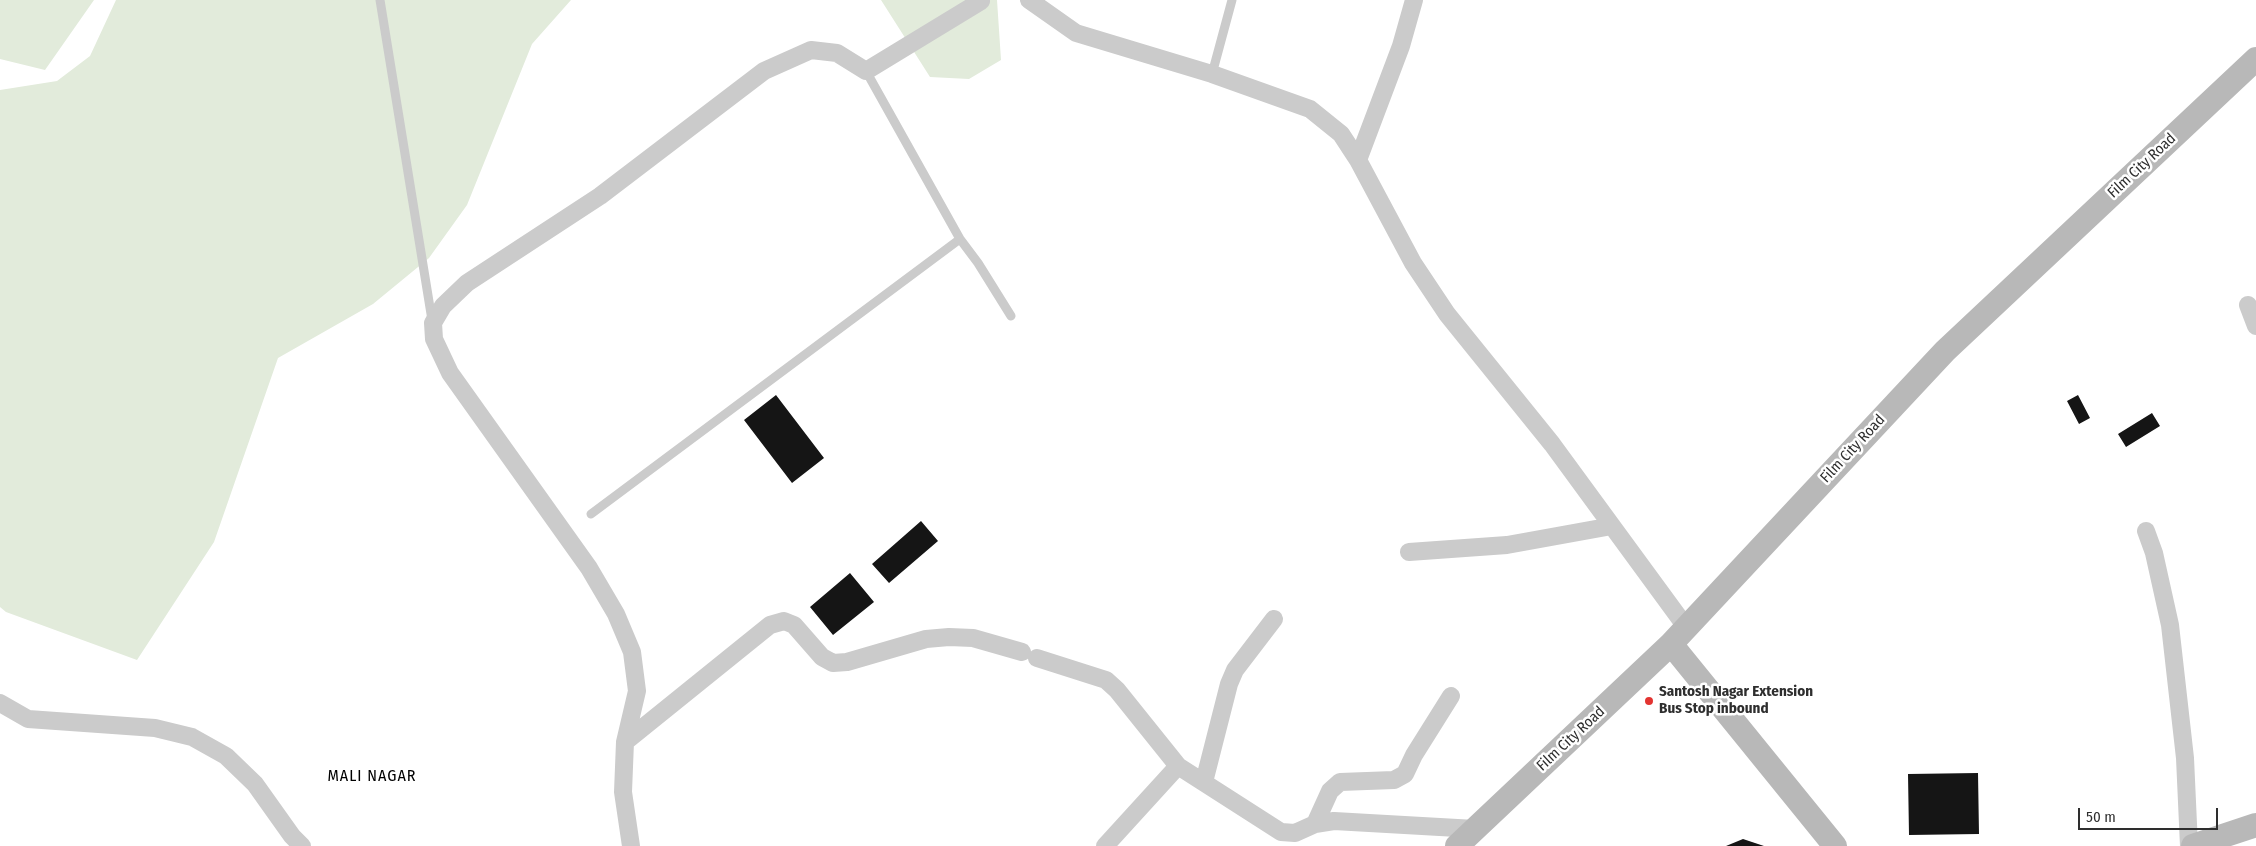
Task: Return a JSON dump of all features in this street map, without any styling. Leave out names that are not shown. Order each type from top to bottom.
[{"type":"street","points":[[1029,0],[1076,33],[1212,74],[1310,109],[1340,134],[1358,160],[1408,255],[1447,314],[1552,444],[1612,526],[1679,635],[1835,846]]},
{"type":"street","points":[[1358,160],[1401,46],[1414,0]]},
{"type":"street","points":[[631,846],[623,792],[625,742],[637,691],[632,652],[616,614],[589,568],[450,373],[434,338],[433,323],[443,306],[467,283],[600,196],[764,71],[811,50],[837,54],[866,70],[981,1]]},
{"type":"street","name":"Film City Road","points":[[1457,846],[1679,635],[1945,351],[2256,59]]},
{"type":"street","points":[[2248,305],[2256,326]]},
{"type":"street","points":[[1409,552],[1507,545],[1612,526]]},
{"type":"street","points":[[2146,531],[2154,553],[2170,625],[2185,758],[2189,846]]},
{"type":"street","points":[[1204,782],[1229,684],[1235,670],[1274,619]]},
{"type":"street","points":[[625,742],[770,625],[784,620],[794,625],[822,657],[833,663],[847,662],[926,640],[949,637],[973,638],[1106,680],[1117,690],[1178,766],[1281,832],[1295,833],[1315,824],[1334,821],[1475,829]]},
{"type":"street","points":[[1315,824],[1330,791],[1340,782],[1394,780],[1405,774],[1414,755],[1451,696]]},
{"type":"street","points":[[0,703],[28,719],[155,728],[192,737],[226,756],[255,784],[292,836],[302,846]]},
{"type":"street","points":[[1104,846],[1178,766]]},
{"type":"street","points":[[2193,846],[2256,825]]},
{"type":"lane","points":[[380,0],[433,323]]},
{"type":"lane","points":[[1212,74],[1232,0]]},
{"type":"lane","points":[[866,70],[960,239],[978,263],[1011,316]]},
{"type":"lane","points":[[591,514],[960,239]]},
{"type":"green space","points":[[0,0],[94,0],[45,70],[0,59]]},
{"type":"green space","points":[[116,0],[571,0],[532,44],[467,205],[429,258],[373,304],[278,358],[214,542],[137,660],[6,612],[0,607],[0,90],[57,81],[90,56]]},
{"type":"green space","points":[[881,0],[997,0],[1001,60],[969,79],[930,77]]},
{"type":"building","points":[[776,395],[824,458],[792,483],[744,420]]},
{"type":"building","points":[[2078,395],[2090,418],[2079,424],[2067,401]]},
{"type":"building","points":[[2152,413],[2160,426],[2126,447],[2118,434]]},
{"type":"building","points":[[921,521],[938,541],[889,583],[872,564]]},
{"type":"building","points":[[850,573],[874,602],[833,635],[810,607]]},
{"type":"building","points":[[1978,773],[1979,834],[1909,835],[1908,774]]},
{"type":"building","points":[[1743,839],[1764,846],[1726,846]]},
{"type":"place","name":"Santosh Nagar Extension Bus Stop inbound","points":[[1649,701]]},
{"type":"district","name":"MALI NAGAR","points":[[372,777]]}]
